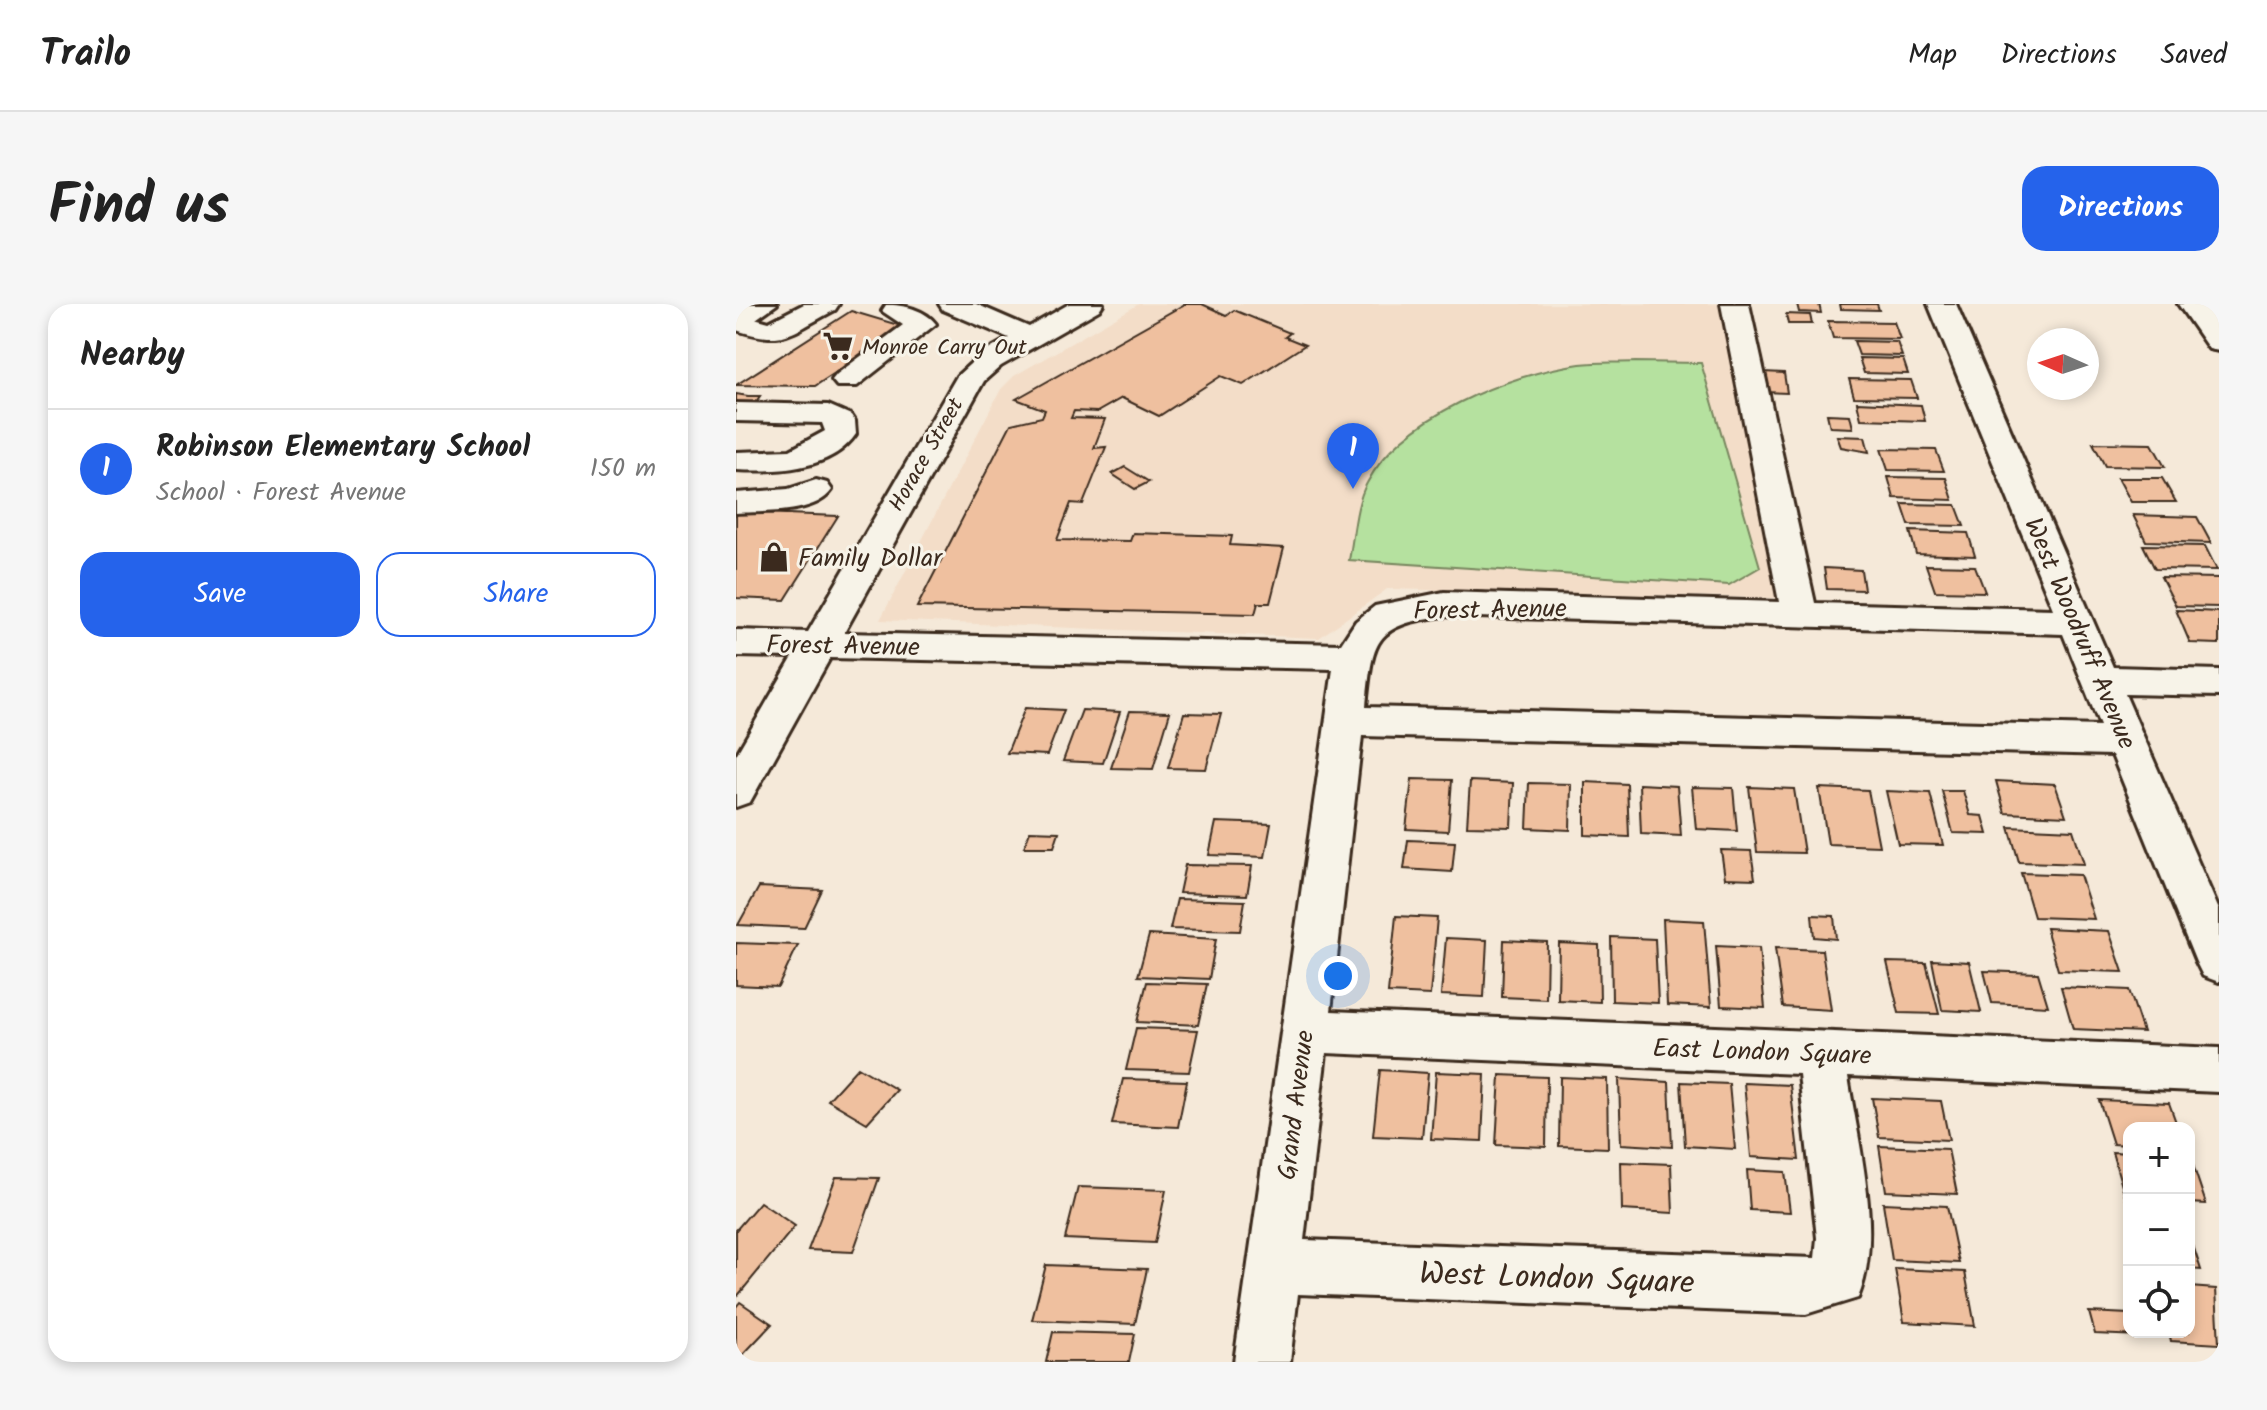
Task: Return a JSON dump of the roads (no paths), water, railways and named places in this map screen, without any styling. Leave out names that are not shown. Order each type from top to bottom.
[{"type":"main road","points":[[736,310],[749,304]]},
{"type":"main road","points":[[736,320],[763,304]]},
{"type":"street","points":[[736,353],[825,304]]},
{"type":"street","points":[[953,304],[1029,337]]},
{"type":"street","name":"Horace Street","points":[[736,791],[958,395],[982,366],[1089,304]]},
{"type":"street","points":[[1735,304],[1747,374],[1800,615]]},
{"type":"street","name":"West Woodruff Avenue","points":[[1942,304],[2219,962]]},
{"type":"street","points":[[2192,304],[2219,343]]},
{"type":"street","points":[[847,380],[922,324],[895,306]]},
{"type":"street","points":[[736,320],[771,332]]},
{"type":"street","points":[[736,412],[828,414],[840,421],[841,434],[821,451],[803,459],[736,461]]},
{"type":"street","points":[[736,503],[792,499],[816,490]]},
{"type":"street","name":"Forest Avenue","points":[[736,643],[1353,657],[1364,630],[1395,611],[1444,604],[2077,622]]},
{"type":"street","name":"Grand Avenue","points":[[1262,1362],[1353,657]]},
{"type":"street","points":[[2101,680],[2219,683]]},
{"type":"street","points":[[1345,721],[2125,741]]},
{"type":"street","name":"East London Square","points":[[1305,1031],[2219,1070]]},
{"type":"street","name":"West London Square","points":[[1274,1266],[1806,1287],[1839,1279],[1844,1238],[1821,1053]]},
{"type":"place","name":"Monroe Carry Out","points":[[838,346]]},
{"type":"place","name":"Robinson Elementary School","points":[[1353,489]]},
{"type":"place","name":"Family Dollar","points":[[774,557]]}]
